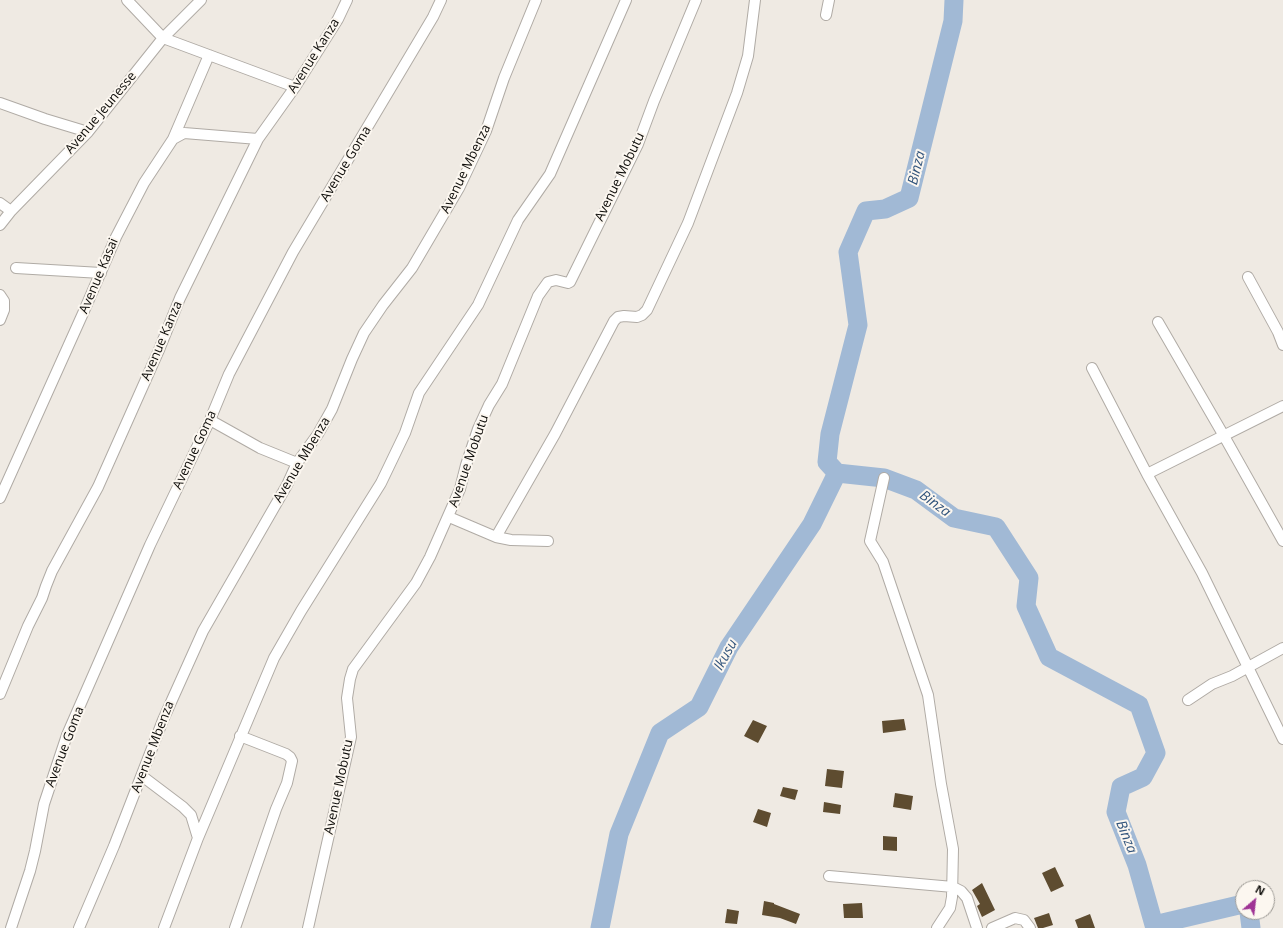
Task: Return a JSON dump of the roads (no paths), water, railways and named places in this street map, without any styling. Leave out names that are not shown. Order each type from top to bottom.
[{"type":"street","points":[[127,0],[163,38],[295,87]]},
{"type":"street","name":"Avenue Jeunesse","points":[[0,225],[11,211],[88,132],[163,38],[201,0]]},
{"type":"street","name":"Avenue Kanza","points":[[0,694],[28,626],[42,598],[52,571],[98,487],[159,350],[180,298],[258,139],[295,87],[338,20],[348,0]]},
{"type":"street","name":"Avenue Goma","points":[[11,928],[32,865],[44,804],[67,735],[150,545],[210,420],[229,374],[293,252],[433,17],[441,0]]},
{"type":"street","name":"Avenue Mbenza","points":[[79,928],[114,846],[163,720],[202,631],[287,485],[297,463],[318,434],[332,409],[352,358],[364,333],[383,305],[412,268],[459,188],[486,131],[504,78],[536,0]]},
{"type":"street","points":[[164,928],[198,838],[274,658],[301,611],[381,483],[405,433],[420,393],[478,305],[518,220],[550,174],[626,0]]},
{"type":"street","name":"Avenue Mobutu","points":[[308,928],[350,737],[347,698],[353,669],[416,583],[449,517],[460,489],[466,464],[478,429],[489,405],[502,384],[538,296],[548,282],[556,280],[568,284],[570,282],[638,144],[654,101],[696,0]]},
{"type":"street","points":[[496,537],[555,434],[614,321],[618,317],[637,317],[642,315],[650,302],[688,223],[737,93],[748,56],[755,0]]},
{"type":"street","points":[[826,14],[829,0]]},
{"type":"street","name":"Avenue Kasai","points":[[0,498],[116,237],[144,183],[173,139],[209,55]]},
{"type":"street","points":[[0,103],[88,132]]},
{"type":"street","points":[[173,139],[184,133],[258,139]]},
{"type":"street","points":[[0,203],[11,211]]},
{"type":"street","points":[[16,268],[101,273]]},
{"type":"street","points":[[1248,277],[1278,332],[1283,345]]},
{"type":"street","points":[[0,295],[4,301],[4,310],[0,320]]},
{"type":"street","points":[[1158,322],[1283,541]]},
{"type":"street","points":[[1092,368],[1147,474],[1202,573],[1283,740]]},
{"type":"street","points":[[1147,474],[1283,406]]},
{"type":"street","points":[[210,420],[260,448],[297,463]]},
{"type":"street","points":[[884,478],[870,541],[883,562],[928,695],[941,784],[954,849],[953,888],[950,908],[937,928]]},
{"type":"street","points":[[449,517],[496,537],[511,540],[548,541]]},
{"type":"street","points":[[1188,700],[1212,684],[1283,648]]},
{"type":"street","points":[[235,928],[292,766],[290,757],[286,754],[240,736]]},
{"type":"street","points":[[142,776],[183,807],[191,815],[198,838]]},
{"type":"street","points":[[829,876],[953,888],[961,891],[967,898],[977,928]]},
{"type":"street","points":[[992,928],[1015,918],[1024,920],[1030,928]]},
{"type":"waterway","name":"Binza","points":[[954,0],[953,21],[909,198],[885,209],[866,211],[848,252],[858,325],[830,434],[827,462],[837,473],[884,478],[916,490],[954,518],[996,527],[1029,578],[1026,606],[1049,657],[1139,705],[1156,753],[1143,777],[1121,787],[1116,812],[1137,865],[1154,925],[1235,906]]},
{"type":"waterway","name":"Ikusu","points":[[600,928],[619,834],[660,733],[699,707],[729,647],[812,524],[837,473]]},
{"type":"waterway","name":"Binza","points":[[1250,920],[1251,928]]}]
